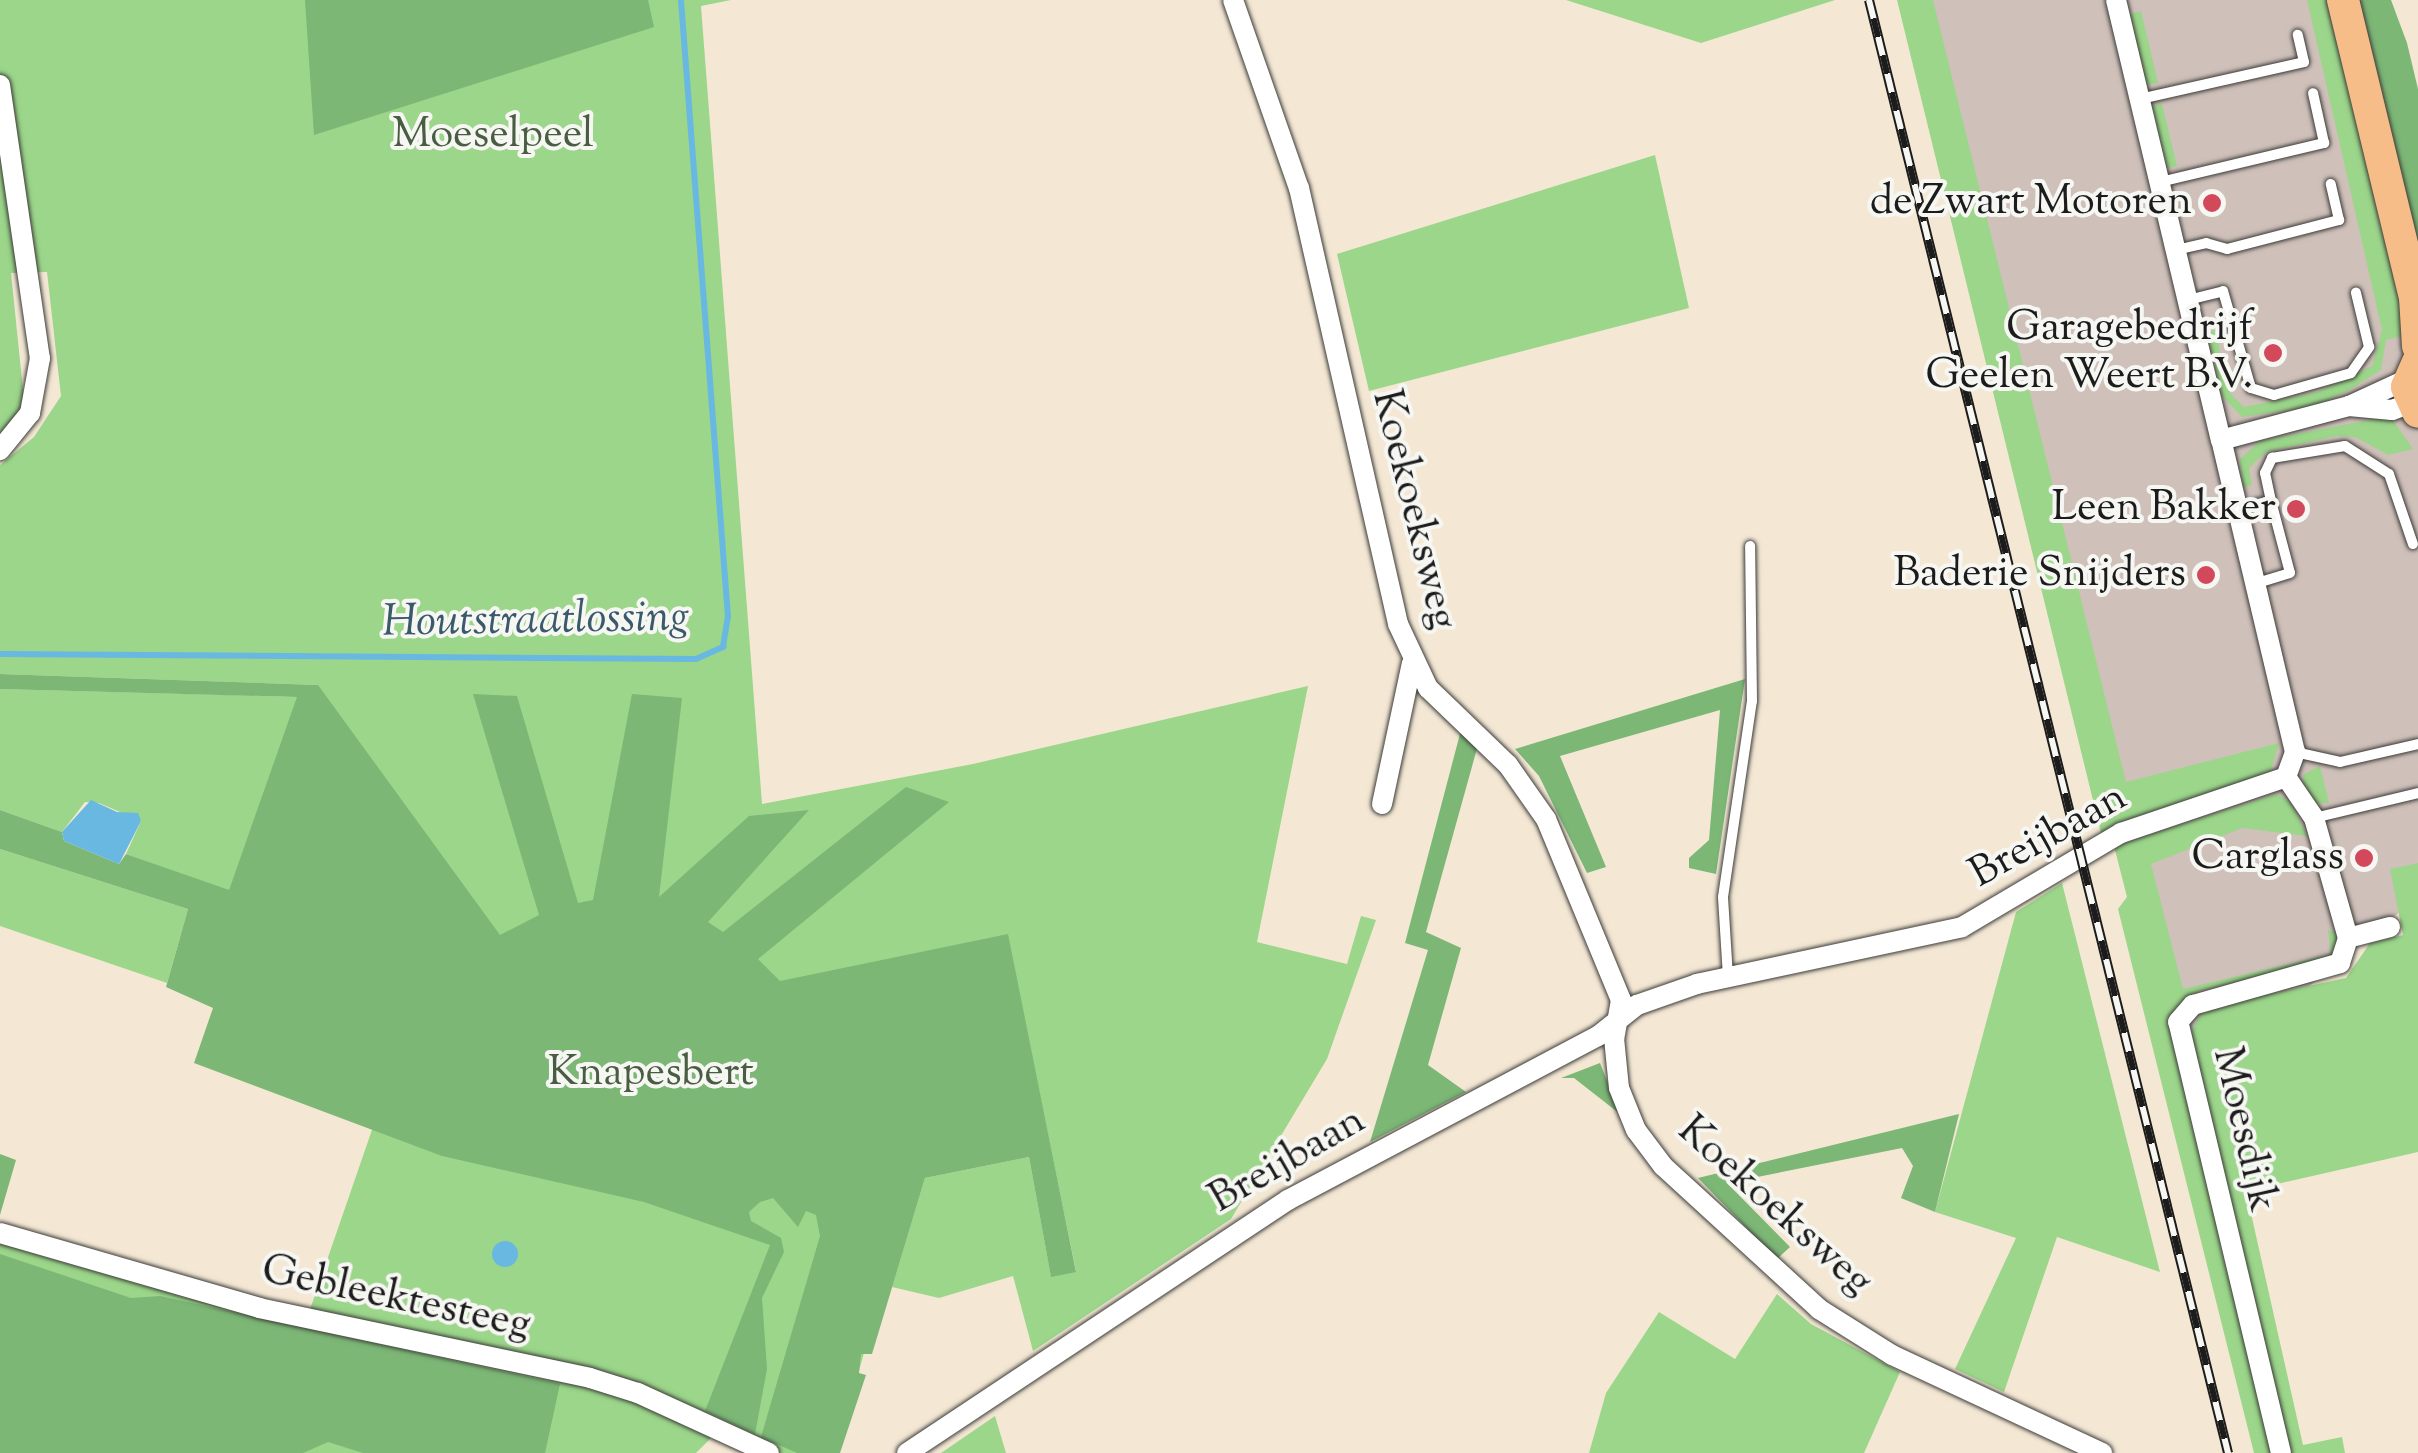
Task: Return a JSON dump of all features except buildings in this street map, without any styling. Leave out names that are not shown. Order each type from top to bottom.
[{"type":"main road","points":[[2342,0],[2417,300],[2418,346]]},
{"type":"street","name":"Koekoeksweg","points":[[1232,0],[1299,188],[1412,663],[1428,688],[1508,764],[1546,819],[1621,1000],[1619,1088],[1636,1130],[1663,1166],[1819,1309],[1892,1355],[2102,1453]]},
{"type":"street","points":[[2123,2],[2140,100],[2295,752],[2286,777],[2314,818],[2348,938],[2390,927]]},
{"type":"street","points":[[0,85],[40,358],[30,413],[0,450]]},
{"type":"street","points":[[2222,440],[2414,389]]},
{"type":"street","points":[[1382,804],[1412,663]]},
{"type":"street","name":"Breijbaan","points":[[908,1453],[1288,1200],[1598,1036],[1637,1004],[1728,978],[1962,927],[2121,834],[2286,777]]},
{"type":"street","name":"Moesdijk","points":[[2281,1453],[2178,1022],[2194,1005],[2340,963],[2348,938]]},
{"type":"street","name":"Gebleektesteeg","points":[[0,1233],[259,1308],[590,1378],[638,1392],[770,1453]]},
{"type":"lane","points":[[2140,100],[2304,62],[2298,35]]},
{"type":"lane","points":[[2160,182],[2324,143],[2312,93]]},
{"type":"lane","points":[[2176,250],[2206,244],[2227,249],[2339,220],[2331,184]]},
{"type":"lane","points":[[2188,300],[2223,291],[2250,388],[2274,396],[2351,373],[2368,347],[2356,292]]},
{"type":"lane","points":[[2254,584],[2290,573],[2265,473],[2272,458],[2345,446],[2389,474],[2413,544]]},
{"type":"lane","points":[[2237,509],[2271,500]]},
{"type":"lane","points":[[1728,978],[1722,897],[1752,701],[1750,546]]},
{"type":"lane","points":[[2295,752],[2340,762],[2418,744]]},
{"type":"lane","points":[[2314,818],[2418,793]]},
{"type":"shaded area","points":[[1926,0],[2344,0],[2418,269],[2418,897],[2185,1088]]},
{"type":"green space","points":[[0,0],[731,0],[701,6],[762,804],[973,764],[1308,686],[1257,942],[1347,964],[1361,916],[1376,920],[1327,1059],[1231,1219],[1033,1351],[1013,1276],[939,1298],[892,1287],[925,1178],[1029,1157],[1051,1276],[1076,1271],[1007,934],[914,1174],[836,1453],[777,1453],[722,1427],[696,1453],[0,1453],[0,1240],[305,1324],[374,1124],[318,685],[0,674],[0,465],[34,437],[61,396],[47,272],[11,273],[25,409],[0,444]]},
{"type":"green space","points":[[305,0],[648,0],[654,27],[314,135]]},
{"type":"green space","points":[[1566,0],[1835,0],[1701,43]]},
{"type":"green space","points":[[1897,0],[1933,0],[2126,782],[2279,743],[2270,773],[2101,833]]},
{"type":"green space","points":[[2307,0],[2332,0],[2410,334],[2386,340],[2381,370],[2346,392],[2311,407],[2242,417],[2222,396],[2207,332],[2215,330],[2230,393],[2244,407],[2317,392],[2372,366],[2382,330]]},
{"type":"green space","points":[[2358,0],[2391,0],[2407,43],[2418,89],[2418,249]]},
{"type":"green space","points":[[2141,11],[2158,83],[2146,85],[2130,14]]},
{"type":"green space","points":[[2162,104],[2177,166],[2167,168],[2152,106]]},
{"type":"green space","points":[[1655,155],[1689,308],[1369,391],[1337,254]]},
{"type":"green space","points":[[2390,416],[2413,449],[2388,455],[2355,437],[2336,436],[2266,452],[2249,468],[2252,485],[2243,488],[2240,459],[2260,441]]},
{"type":"green space","name":"Knapesbert","points":[[0,674],[318,685],[500,935],[539,915],[473,694],[517,696],[578,903],[593,900],[632,694],[682,698],[659,897],[749,816],[809,810],[708,922],[723,932],[906,787],[949,802],[758,959],[780,981],[1008,934],[1076,1272],[1051,1277],[1029,1157],[925,1178],[872,1354],[861,1354],[859,1373],[866,1375],[840,1453],[797,1453],[761,1437],[820,1236],[816,1215],[806,1211],[798,1227],[773,1198],[760,1202],[749,1212],[751,1221],[781,1238],[784,1252],[762,1298],[767,1369],[755,1434],[705,1411],[770,1245],[644,1202],[442,1156],[194,1063],[213,1008],[166,987],[188,909],[0,849],[0,810],[62,832],[64,841],[119,864],[126,854],[229,890],[297,697],[0,689]]},
{"type":"green space","points":[[1745,679],[1716,874],[1689,868],[1689,858],[1709,840],[1720,710],[1560,756],[1606,867],[1587,873],[1539,776],[1515,749]]},
{"type":"green space","points":[[0,689],[298,697],[229,891],[126,854],[141,821],[99,803],[85,802],[62,832],[0,810]]},
{"type":"green space","points":[[1461,730],[1478,745],[1426,932],[1461,948],[1428,1065],[1466,1092],[1370,1142],[1428,950],[1405,943]]},
{"type":"green space","points":[[2320,766],[2329,803],[2315,803],[2303,782],[2304,774]]},
{"type":"green space","points":[[2277,794],[2291,803],[2307,836],[2242,828],[2151,864],[2183,989],[2331,954],[2328,930],[2340,934],[2332,960],[2198,991],[2177,1010],[2276,1453],[2254,1453],[2118,909],[2127,897],[2114,846]]},
{"type":"green space","points":[[0,849],[188,909],[167,983],[0,926]]},
{"type":"green space","points":[[2418,863],[2418,1152],[2246,1191],[2303,1445],[2342,1437],[2345,1453],[2287,1453],[2189,1036],[2204,1008],[2346,978],[2370,943],[2403,935],[2390,869]]},
{"type":"green space","points":[[2062,883],[2160,1272],[2057,1237],[2004,1392],[1955,1369],[2016,1238],[1935,1212],[2016,912]]},
{"type":"green space","points":[[1600,1063],[1620,1114],[1574,1078],[1561,1078]]},
{"type":"green space","points":[[1959,1114],[1935,1212],[1901,1198],[1913,1166],[1902,1148],[1727,1183],[1790,1247],[1777,1259],[1698,1178]]},
{"type":"green space","points":[[0,1154],[16,1160],[0,1215]]},
{"type":"green space","points":[[0,1254],[131,1298],[160,1296],[560,1384],[545,1453],[363,1453],[328,1442],[303,1453],[0,1453]]},
{"type":"green space","points":[[1777,1294],[1811,1324],[1900,1372],[1864,1453],[1589,1453],[1606,1393],[1659,1312],[1735,1359]]},
{"type":"green space","points":[[995,1416],[1006,1453],[941,1453]]},
{"type":"water","points":[[91,800],[117,812],[138,813],[141,821],[119,864],[64,841],[62,832]]},
{"type":"water","points":[[505,1241],[514,1245],[518,1254],[514,1263],[505,1267],[496,1263],[492,1254],[496,1245]]},
{"type":"waterway","name":"Houtstraatlossing","points":[[0,654],[696,659],[723,647],[728,617],[681,0]]},
{"type":"railway","points":[[1869,0],[2228,1453]]},
{"type":"place","name":"de Zwart Motoren","points":[[2212,203]]},
{"type":"place","name":"Garagebedrijf Geelen Weert B.V.","points":[[2273,353]]},
{"type":"place","name":"Leen Bakker","points":[[2296,509]]},
{"type":"place","name":"Baderie Snijders","points":[[2206,575]]},
{"type":"place","name":"Carglass","points":[[2364,858]]},
{"type":"park label","name":"Moeselpeel","points":[[493,136]]}]
